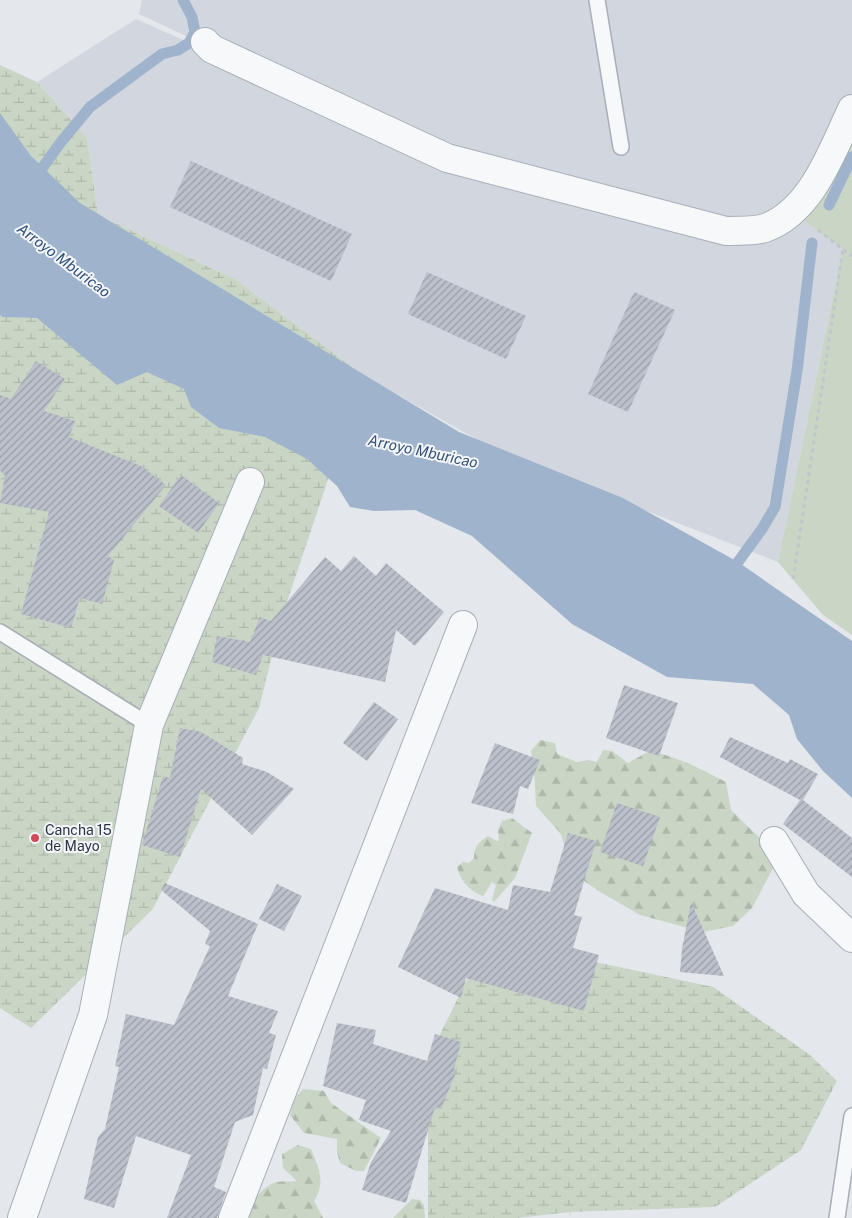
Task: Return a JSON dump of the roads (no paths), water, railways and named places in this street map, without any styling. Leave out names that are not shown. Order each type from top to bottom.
[{"type":"street","points":[[205,42],[212,49],[447,158],[726,231],[764,228],[793,212],[822,172],[852,110]]},
{"type":"street","points":[[22,1218],[93,1015],[149,725],[250,482]]},
{"type":"street","points":[[233,1218],[463,625]]},
{"type":"street","points":[[774,841],[806,894],[852,938]]},
{"type":"lane","points":[[597,0],[621,147]]},
{"type":"lane","points":[[0,632],[149,725]]},
{"type":"lane","points":[[837,1218],[852,1116]]},
{"type":"water","name":"Arroyo Mburicao","points":[[0,113],[31,156],[80,203],[459,432],[623,498],[738,562],[852,641],[852,798],[823,771],[797,739],[789,715],[753,684],[667,677],[572,624],[472,536],[415,510],[374,511],[350,507],[337,486],[307,459],[265,437],[219,428],[191,407],[184,389],[147,372],[117,385],[37,318],[3,317],[0,315]]},
{"type":"waterway","points":[[32,176],[43,167],[90,107],[162,54],[178,50],[189,43],[195,32],[192,17],[183,0]]},
{"type":"waterway","points":[[829,205],[852,157]]},
{"type":"waterway","points":[[738,562],[775,507],[797,371],[812,243]]},
{"type":"place","name":"Cancha 15 de Mayo","points":[[35,838]]}]
